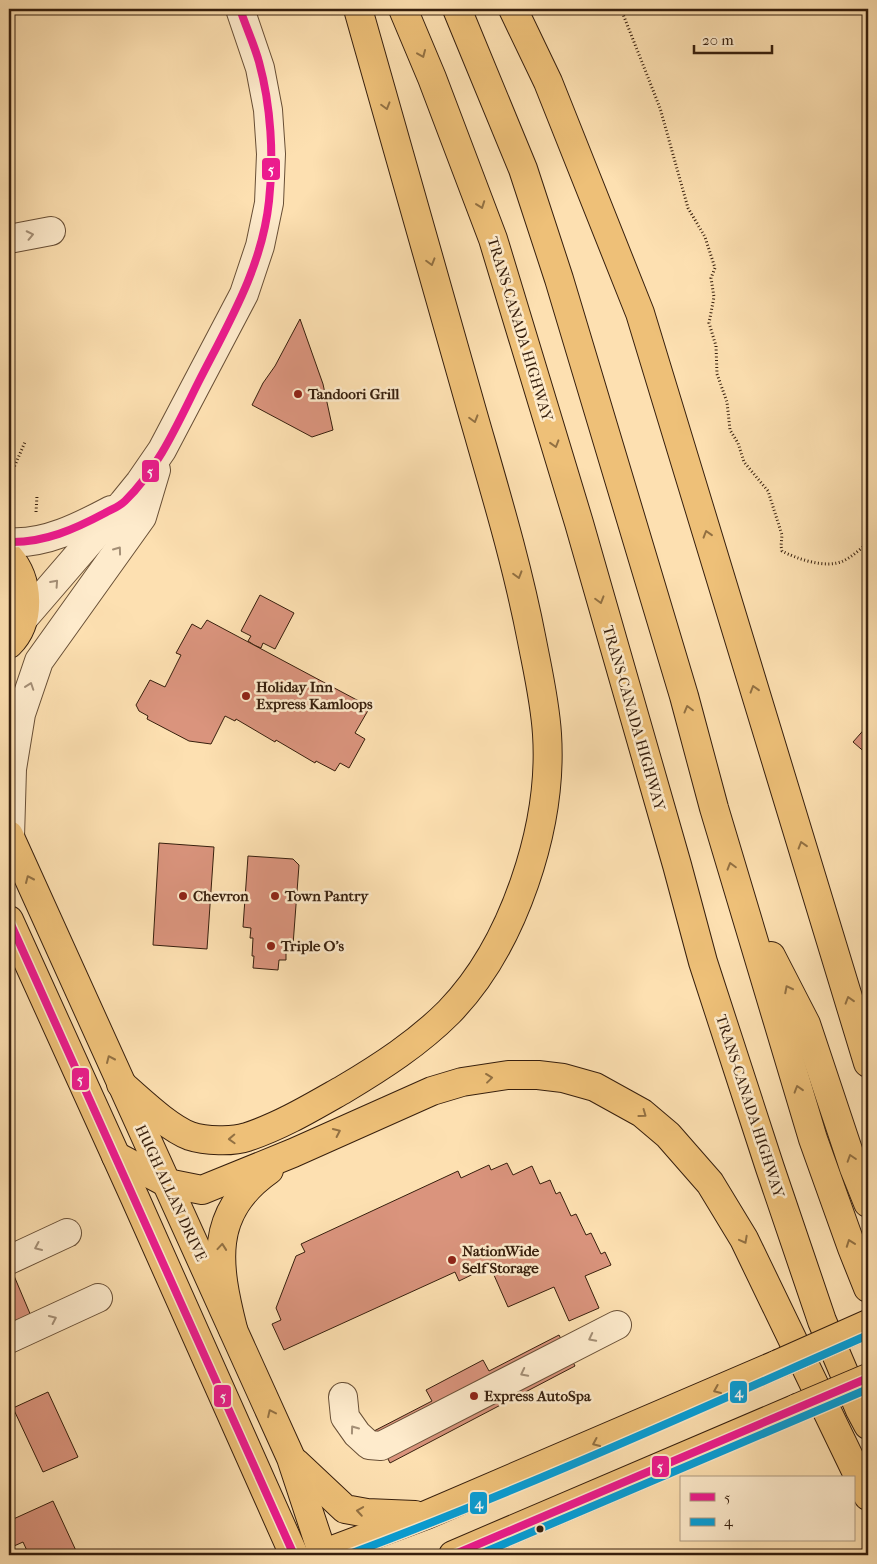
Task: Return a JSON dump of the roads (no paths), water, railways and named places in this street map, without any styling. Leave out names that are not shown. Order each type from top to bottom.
[{"type":"main road","points":[[121,1084],[169,1123],[190,1136],[212,1140],[244,1138],[278,1124],[360,1080],[416,1042],[450,1011],[475,980],[495,948],[528,875],[535,849],[548,779],[547,735],[544,696],[521,586],[358,9]]},
{"type":"main road","name":"TRANS-CANADA HIGHWAY","points":[[403,9],[432,78],[493,239],[677,865],[702,962],[822,1321],[868,1425]]},
{"type":"main road","points":[[457,9],[523,169],[556,270],[681,687],[739,891],[813,1139],[868,1288]]},
{"type":"main road","points":[[513,9],[548,82],[640,313],[868,1063]]},
{"type":"main road","points":[[9,557],[14,563],[22,581],[26,600],[23,619],[9,644]]},
{"type":"main road","name":"HUGH ALLAN DRIVE","points":[[9,836],[291,1458],[322,1555]]},
{"type":"main road","points":[[739,891],[806,1024],[854,1168],[868,1203]]},
{"type":"main road","points":[[9,920],[294,1555]]},
{"type":"main road","points":[[116,1156],[167,1183],[202,1190],[292,1153],[432,1091],[462,1082],[484,1078],[538,1075],[563,1078],[595,1087],[642,1113],[668,1135],[710,1183],[744,1239],[868,1496]]},
{"type":"main road","points":[[233,1329],[225,1296],[221,1265],[222,1242],[226,1220],[240,1197],[254,1180],[292,1153]]},
{"type":"main road","points":[[322,1555],[426,1515],[553,1462],[868,1324]]},
{"type":"main road","points":[[453,1555],[868,1378]]},
{"type":"main road","points":[[291,1458],[345,1509],[426,1515]]},
{"type":"street","points":[[23,619],[123,503],[162,450],[244,294],[260,246],[269,203],[271,154],[268,110],[260,68],[240,9]]},
{"type":"street","points":[[9,239],[51,231]]},
{"type":"street","points":[[9,836],[12,769],[20,714],[39,662],[142,517],[162,450]]},
{"type":"street","points":[[9,542],[16,543],[43,538],[71,530],[123,503]]},
{"type":"street","points":[[9,1260],[67,1234]]},
{"type":"street","points":[[9,1340],[98,1298]]},
{"type":"street","points":[[343,1397],[345,1417],[357,1434],[369,1445],[381,1446],[617,1325]]},
{"type":"place","name":"Tandoori Grill","points":[[298,394]]},
{"type":"place","name":"Holiday Inn Express Kamloops","points":[[246,696]]},
{"type":"place","name":"Chevron","points":[[183,896]]},
{"type":"place","name":"Town Pantry","points":[[275,896]]},
{"type":"place","name":"Triple O's","points":[[271,946]]},
{"type":"place","name":"NationWide Self Storage","points":[[452,1260]]},
{"type":"place","name":"Express AutoSpa","points":[[474,1396]]}]
